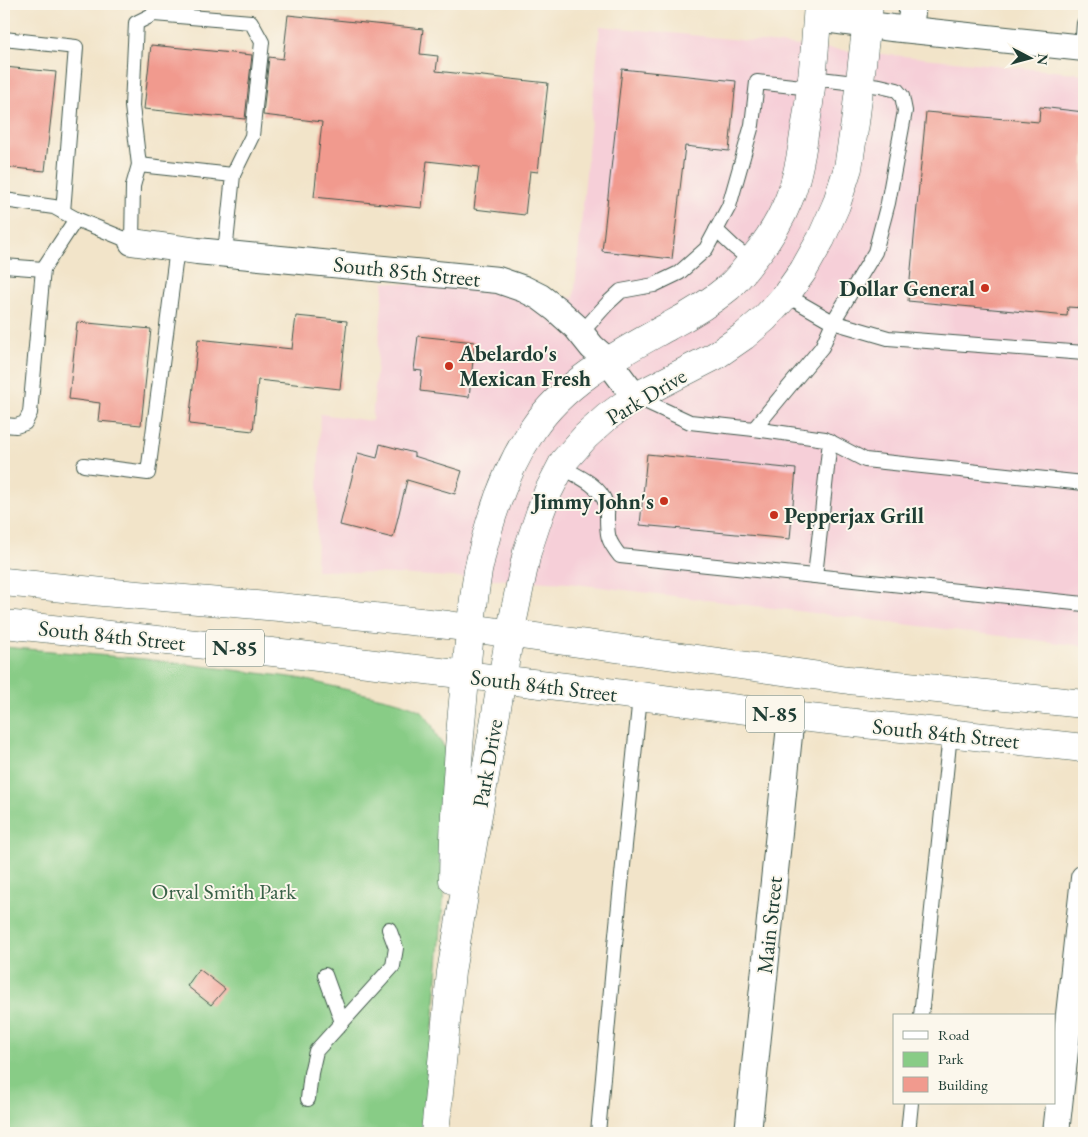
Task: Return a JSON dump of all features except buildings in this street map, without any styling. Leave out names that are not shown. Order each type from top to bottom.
[{"type":"street","points":[[818,11],[912,16],[1083,40]]},
{"type":"street","name":"Park Drive","points":[[451,972],[454,816],[462,706],[478,572],[500,493],[533,429],[549,408],[571,386],[608,361],[683,319],[709,302],[729,287],[764,247],[788,201],[797,175],[809,106],[818,11]]},
{"type":"street","name":"Park Drive","points":[[435,1133],[451,972],[502,679],[527,552],[548,492],[564,461],[586,436],[607,417],[635,397],[715,356],[744,336],[765,318],[786,295],[803,271],[821,239],[836,205],[848,168],[868,14]]},
{"type":"street","name":"South 85th Street","points":[[132,242],[498,280],[540,297],[576,326],[592,347],[608,361],[635,397]]},
{"type":"street","name":"South 84th Street","points":[[4,582],[279,607],[471,628],[849,680],[1084,704]]},
{"type":"street","name":"South 84th Street","points":[[4,624],[292,654],[791,716],[1084,748]]},
{"type":"street","name":"Main Street","points":[[748,1133],[791,716]]},
{"type":"street","points":[[1056,1133],[1084,878]]},
{"type":"lane","points":[[4,200],[54,207],[76,220],[132,242],[132,186],[139,165],[132,106],[136,23],[154,14],[250,22],[262,42],[252,136],[233,175],[225,253]]},
{"type":"lane","points":[[4,39],[76,47],[63,212]]},
{"type":"lane","points":[[581,333],[621,291],[654,286],[679,273],[706,249],[730,206],[752,125],[757,82],[860,83],[897,90],[902,96],[906,111],[888,203],[875,252],[833,322],[822,347],[754,429]]},
{"type":"lane","points":[[139,165],[233,175]]},
{"type":"lane","points":[[4,425],[16,426],[25,423],[30,413],[43,270],[76,220]]},
{"type":"lane","points":[[716,230],[752,261]]},
{"type":"lane","points":[[84,465],[148,473],[177,248]]},
{"type":"lane","points":[[4,266],[43,270]]},
{"type":"lane","points":[[786,295],[833,322],[888,338],[1084,353]]},
{"type":"lane","points":[[635,397],[690,422],[825,439],[865,460],[1084,483]]},
{"type":"lane","points":[[816,576],[830,442]]},
{"type":"lane","points":[[561,467],[581,477],[600,492],[607,505],[607,534],[611,545],[620,556],[1084,604]]},
{"type":"lane","points":[[598,1133],[640,696]]},
{"type":"lane","points":[[921,1014],[950,734]]},
{"type":"lane","points":[[308,1099],[316,1051],[393,966],[396,948],[389,929]]},
{"type":"lane","points":[[325,975],[342,1022]]},
{"type":"lane","points":[[908,1133],[911,1104]]},
{"type":"shaded area","points":[[600,26],[1084,74],[1084,646],[568,583],[316,570],[320,414],[372,421],[384,282],[574,298]]},
{"type":"green space","name":"Orval Smith Park","points":[[4,647],[145,659],[298,678],[399,702],[421,711],[452,757],[449,830],[423,1133],[4,1133]]},
{"type":"place","name":"Dollar General","points":[[985,288]]},
{"type":"place","name":"Abelardo's Mexican Fresh","points":[[449,366]]},
{"type":"place","name":"Jimmy John's","points":[[664,501]]},
{"type":"place","name":"Pepperjax Grill","points":[[774,515]]}]
